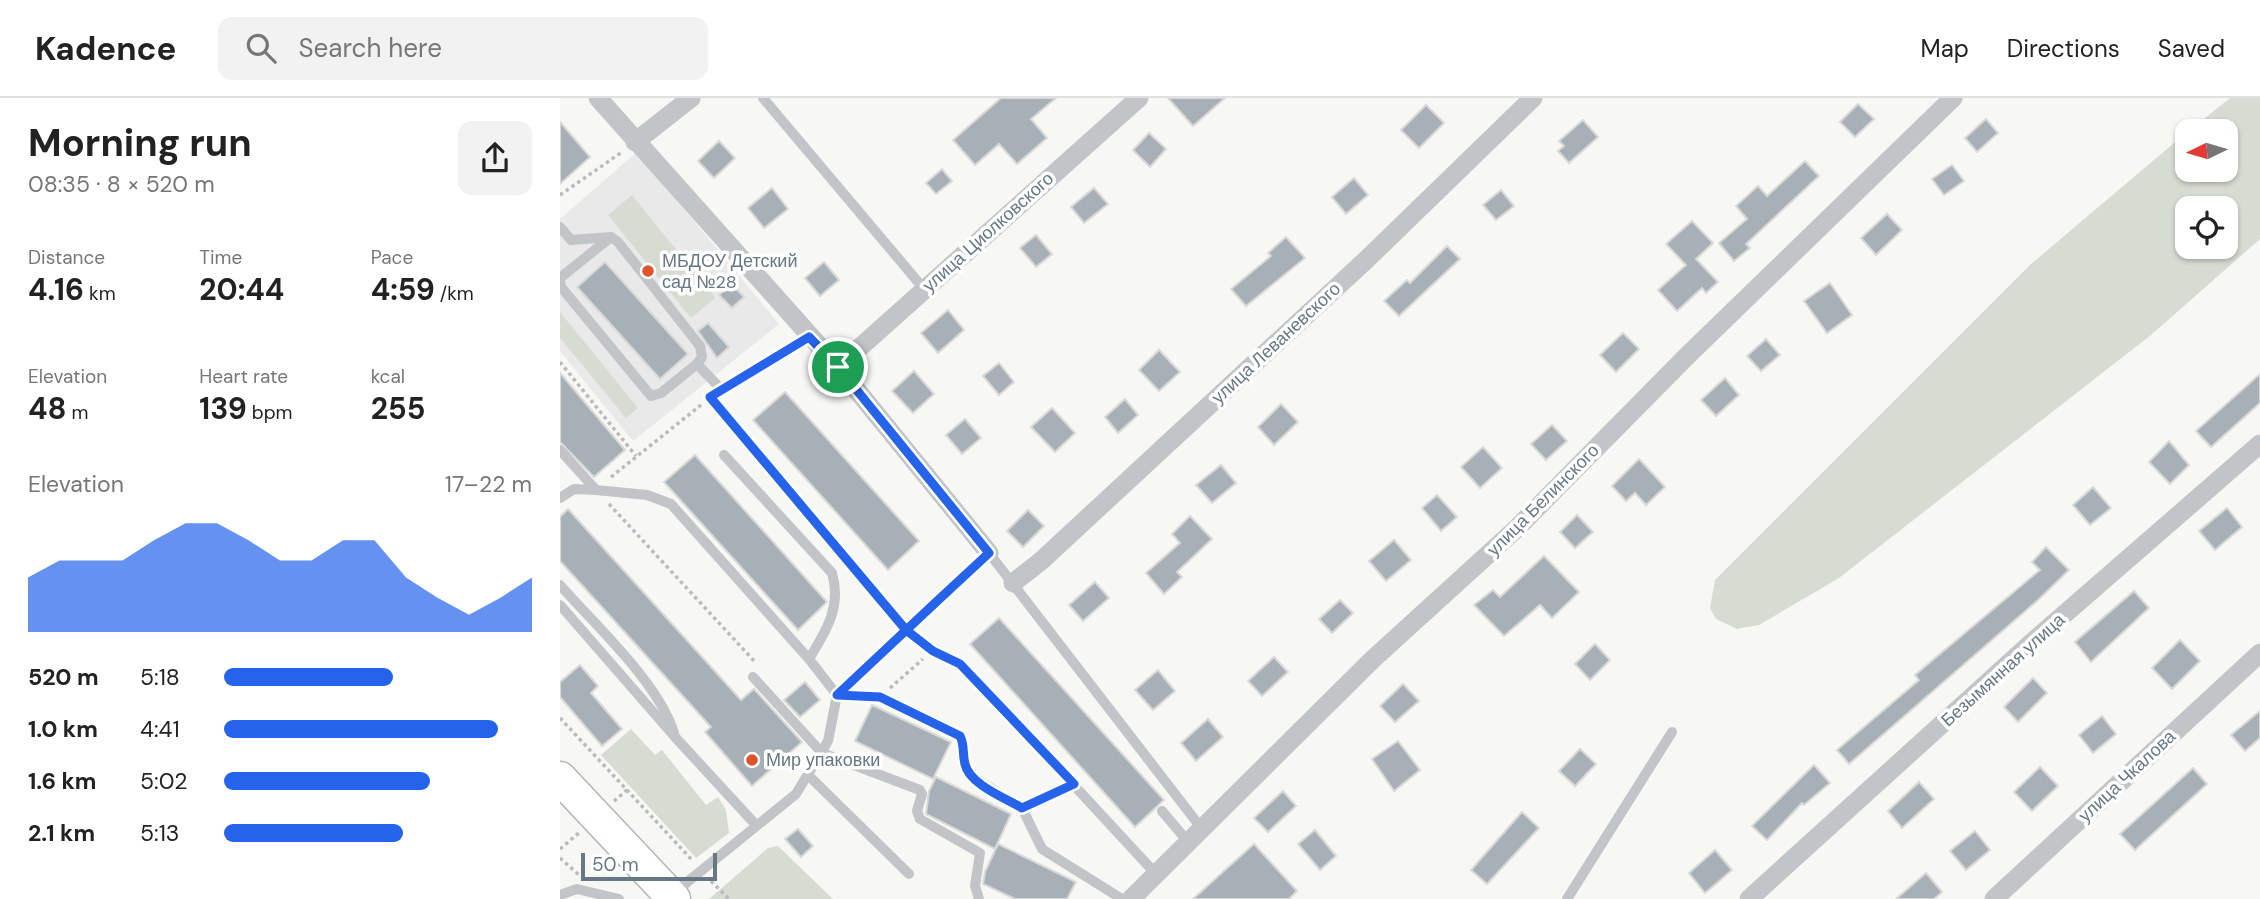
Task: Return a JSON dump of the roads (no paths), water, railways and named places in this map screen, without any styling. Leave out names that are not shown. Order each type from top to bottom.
[{"type":"main road","points":[[560,778],[670,898]]},
{"type":"street","points":[[598,98],[838,367],[989,553]]},
{"type":"street","points":[[635,142],[691,98]]},
{"type":"street","name":"улица Циолковского","points":[[838,367],[1139,98]]},
{"type":"street","name":"улица Леваневского","points":[[1013,583],[1041,561],[1366,260],[1533,98]]},
{"type":"street","name":"улица Белинского","points":[[1131,899],[1154,873],[1195,836],[1372,660],[1517,528],[1687,356],[1953,98]]},
{"type":"street","name":"Безымянная улица","points":[[1749,899],[2019,654],[2260,444]]},
{"type":"street","name":"улица Чкалова","points":[[1994,899],[2260,653]]},
{"type":"lane","points":[[763,98],[924,289]]},
{"type":"lane","points":[[560,228],[571,240],[579,242],[611,237]]},
{"type":"lane","points":[[611,237],[699,346],[702,357],[661,393],[651,396],[561,287],[560,280],[611,237]]},
{"type":"lane","points":[[809,337],[710,397],[906,630],[933,651],[960,664],[973,676],[1154,873]]},
{"type":"lane","points":[[697,364],[721,388]]},
{"type":"lane","points":[[560,450],[596,490]]},
{"type":"lane","points":[[724,455],[832,573],[836,587],[835,609],[829,626],[809,659]]},
{"type":"lane","points":[[560,498],[574,489],[596,490],[647,495],[671,504],[809,659],[837,695],[880,697],[960,736],[964,744],[965,764],[970,775],[1022,808],[1042,849],[1122,899]]},
{"type":"lane","points":[[670,898],[796,794],[828,741],[837,695],[989,553],[1195,836]]},
{"type":"lane","points":[[560,585],[654,694],[669,717],[675,737]]},
{"type":"lane","points":[[560,605],[756,825]]},
{"type":"lane","points":[[753,677],[822,752],[920,790],[922,794],[917,811],[920,819],[980,853],[975,886],[979,899]]},
{"type":"lane","points":[[1567,899],[1672,732]]},
{"type":"lane","points":[[808,775],[909,874]]},
{"type":"lane","points":[[1162,811],[1195,836]]},
{"type":"lane","points":[[560,895],[577,889],[619,899]]},
{"type":"place","name":"МБДОУ Детский сад №28","points":[[648,271]]},
{"type":"place","name":"Мир упаковки","points":[[752,760]]}]
